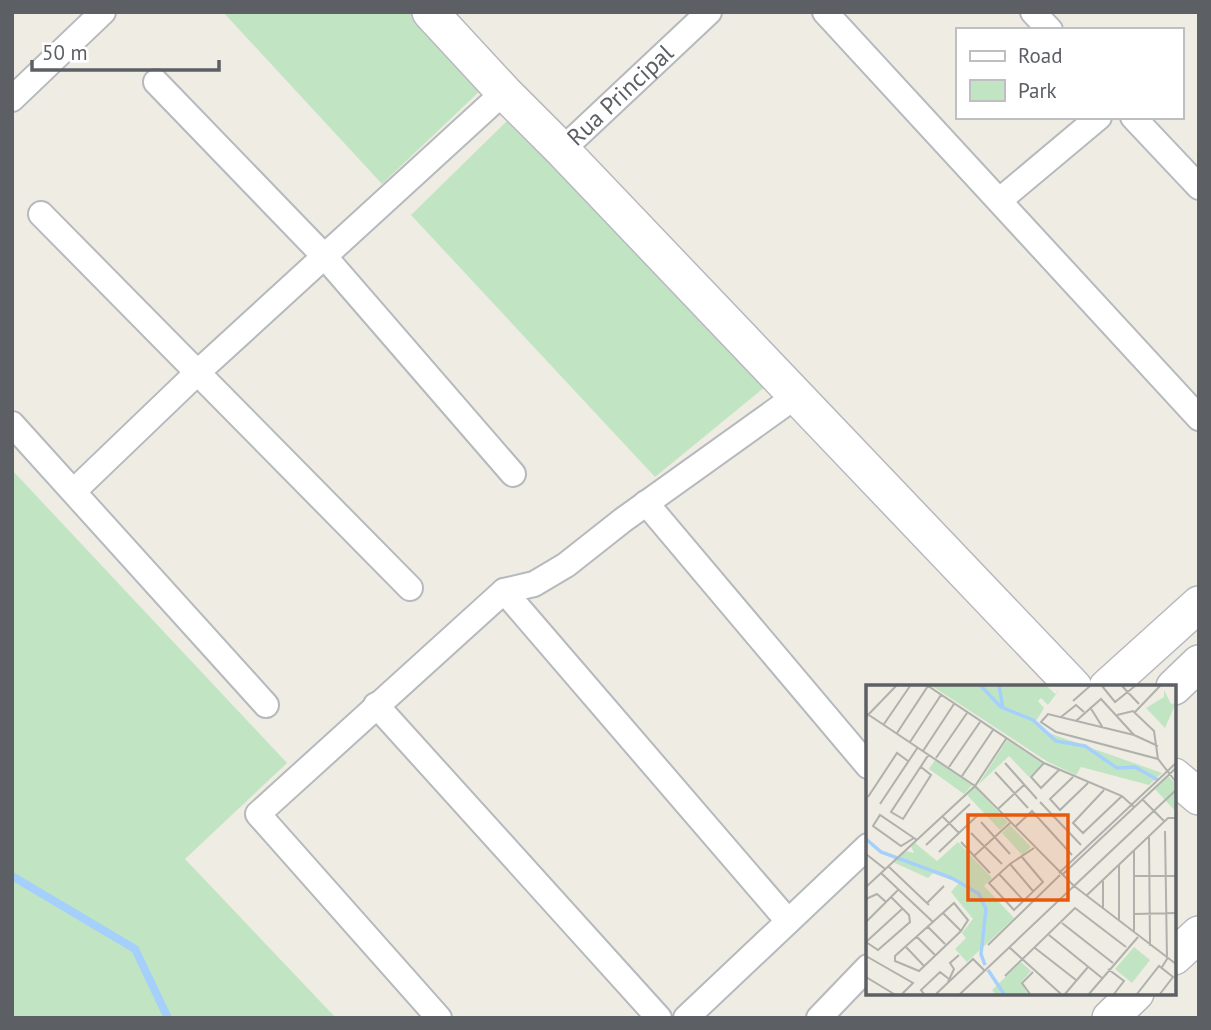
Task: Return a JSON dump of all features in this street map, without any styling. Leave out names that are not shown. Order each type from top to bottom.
[{"type":"main road","points":[[430,12],[1072,685]]},
{"type":"main road","points":[[1109,685],[1199,604]]},
{"type":"main road","points":[[1176,685],[1199,663]]},
{"type":"main road","points":[[1176,778],[1199,797]]},
{"type":"main road","points":[[1176,955],[1199,934]]},
{"type":"main road","points":[[1110,1018],[1134,995]]},
{"type":"street","points":[[12,99],[103,12]]},
{"type":"street","name":"Rua Principal","points":[[562,150],[709,12]]},
{"type":"street","points":[[825,12],[1199,418]]},
{"type":"street","points":[[1033,12],[1048,28]]},
{"type":"street","points":[[156,82],[325,257],[513,474]]},
{"type":"street","points":[[74,491],[198,372],[504,92]]},
{"type":"street","points":[[1000,200],[1096,119]]},
{"type":"street","points":[[1135,119],[1199,187]]},
{"type":"street","points":[[41,214],[410,588]]},
{"type":"street","points":[[439,1018],[258,814],[504,591],[534,584],[566,565],[646,503],[796,396]]},
{"type":"street","points":[[12,424],[266,705]]},
{"type":"street","points":[[646,503],[866,764]]},
{"type":"street","points":[[504,591],[788,921]]},
{"type":"street","points":[[376,705],[659,1018]]},
{"type":"street","points":[[686,1018],[866,848]]},
{"type":"street","points":[[819,1018],[866,969]]},
{"type":"green space","points":[[223,12],[411,12],[483,88],[382,184]]},
{"type":"green space","points":[[511,117],[766,386],[655,477],[411,215]]},
{"type":"green space","points":[[12,470],[287,763],[185,859],[336,1018],[12,1018]]},
{"type":"waterway","points":[[12,876],[135,949],[168,1018]]}]
